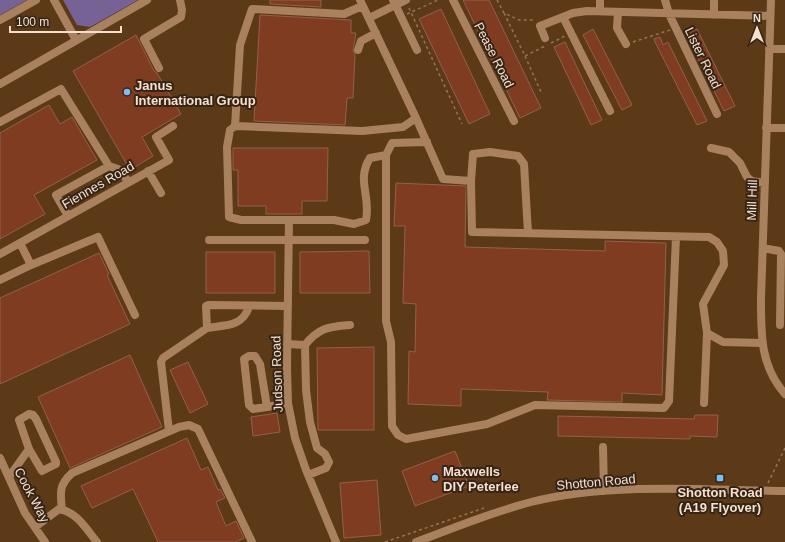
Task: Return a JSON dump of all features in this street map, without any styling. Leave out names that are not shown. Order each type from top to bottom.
[{"type":"street","points":[[0,20],[36,0]]},
{"type":"street","points":[[54,0],[76,40]]},
{"type":"street","points":[[0,84],[147,0]]},
{"type":"street","points":[[159,68],[144,39],[181,17],[182,10],[180,0]]},
{"type":"street","name":"Pease Road","points":[[453,0],[514,121]]},
{"type":"street","points":[[600,0],[600,12]]},
{"type":"street","points":[[665,0],[669,14]]},
{"type":"street","points":[[714,0],[714,15]]},
{"type":"street","name":"Mill Hill","points":[[771,0],[766,128],[761,343],[772,377],[785,394]]},
{"type":"street","points":[[368,18],[394,2],[407,3]]},
{"type":"street","points":[[394,2],[417,50]]},
{"type":"street","points":[[235,126],[240,45],[252,9],[344,14],[361,3],[416,118],[443,179],[471,181]]},
{"type":"street","points":[[618,12],[617,28],[626,44]]},
{"type":"street","name":"Lister Road","points":[[545,38],[540,26],[573,13],[618,12],[770,16]]},
{"type":"street","name":"Lister Road","points":[[669,14],[717,114]]},
{"type":"street","points":[[563,17],[610,111]]},
{"type":"street","points":[[358,50],[361,41],[376,33]]},
{"type":"street","points":[[769,49],[785,49]]},
{"type":"street","points":[[0,122],[61,89],[109,166],[118,169],[128,181]]},
{"type":"street","points":[[386,155],[370,158],[364,168],[363,176],[368,210],[366,220],[354,224],[334,220],[241,220],[229,217],[227,147],[230,130],[235,126],[362,131],[403,128],[416,118]]},
{"type":"street","name":"Fiennes Road","points":[[0,254],[128,181],[169,160],[156,137],[173,126]]},
{"type":"street","points":[[766,128],[785,128]]},
{"type":"street","points":[[427,142],[392,143],[386,155],[386,321],[391,342],[392,426],[398,435],[406,439],[487,424],[535,405],[664,408],[669,401],[676,237]]},
{"type":"street","points":[[711,148],[729,152],[740,163],[747,178],[752,181],[765,183]]},
{"type":"street","points":[[528,233],[524,164],[518,156],[490,152],[473,154],[471,181],[472,232],[709,238],[717,242],[723,251],[724,265],[703,304],[707,333],[704,403]]},
{"type":"street","points":[[68,216],[56,195],[109,166]]},
{"type":"street","points":[[148,171],[161,193]]},
{"type":"street","name":"Judson Road","points":[[289,220],[287,344],[288,404],[295,438],[308,475],[336,542]]},
{"type":"street","points":[[0,280],[30,265],[98,237],[135,315]]},
{"type":"street","points":[[209,240],[365,240]]},
{"type":"street","points":[[20,243],[30,265]]},
{"type":"street","points":[[763,248],[779,251],[781,254],[780,325]]},
{"type":"street","points":[[207,328],[207,305],[288,306]]},
{"type":"street","points":[[169,431],[161,362],[163,358],[207,328],[238,322],[245,316],[249,306]]},
{"type":"street","points":[[308,475],[326,468],[328,462],[325,454],[316,448],[310,422],[306,390],[305,345],[316,333],[322,330],[350,325]]},
{"type":"street","points":[[707,333],[723,342],[761,343]]},
{"type":"street","points":[[287,344],[305,345]]},
{"type":"street","points":[[267,407],[260,364],[256,356],[246,357],[244,359],[244,368],[249,405],[254,409],[288,404]]},
{"type":"street","points":[[29,414],[33,415],[36,419],[56,464],[42,470],[29,449],[19,420],[29,414]]},
{"type":"street","points":[[62,510],[60,494],[64,481],[72,473],[169,431],[179,427],[189,426],[198,429],[252,542]]},
{"type":"street","points":[[603,447],[604,491]]},
{"type":"street","points":[[9,477],[29,449]]},
{"type":"street","name":"Cook Way","points":[[0,458],[26,513],[45,542]]},
{"type":"street","name":"Shotton Road","points":[[416,542],[532,502],[604,491],[703,489],[785,491]]},
{"type":"street","points":[[35,527],[59,509],[68,510],[78,518],[97,542]]},
{"type":"path","points":[[401,17],[438,0]]},
{"type":"path","points":[[497,0],[541,92]]},
{"type":"path","points":[[407,3],[410,13],[462,124]]},
{"type":"path","points":[[504,13],[519,20],[532,22],[538,19]]},
{"type":"path","points":[[626,44],[676,28]]},
{"type":"path","points":[[525,56],[572,33]]},
{"type":"shaded area","points":[[0,0],[27,0],[0,15]]},
{"type":"shaded area","points":[[63,0],[138,0],[90,27],[77,25]]},
{"type":"building","points":[[270,0],[321,0],[321,7],[270,4]]},
{"type":"building","points":[[463,0],[489,0],[541,108],[520,118]]},
{"type":"building","points":[[441,9],[490,114],[469,124],[419,19]]},
{"type":"building","points":[[260,15],[351,20],[351,33],[356,33],[353,51],[355,54],[353,98],[347,98],[345,125],[254,121]]},
{"type":"building","points":[[593,29],[632,105],[622,110],[583,35]]},
{"type":"building","points":[[697,29],[735,106],[724,111],[686,34]]},
{"type":"building","name":"Janus International Group","points":[[136,35],[154,71],[157,73],[181,114],[142,137],[153,156],[130,170],[73,71]]},
{"type":"building","points":[[660,37],[663,45],[668,42],[707,121],[697,125],[655,42],[654,39]]},
{"type":"building","points":[[565,42],[602,120],[591,125],[554,47]]},
{"type":"building","points":[[49,105],[60,124],[72,117],[97,160],[34,195],[45,214],[0,239],[0,133]]},
{"type":"building","points":[[233,148],[328,148],[327,201],[302,201],[302,214],[266,214],[266,206],[238,206],[238,170],[233,170]]},
{"type":"building","points":[[396,183],[466,186],[465,247],[605,251],[605,241],[666,243],[662,395],[622,393],[622,402],[547,400],[548,392],[461,389],[461,406],[408,404],[409,351],[415,352],[416,304],[403,303],[405,226],[394,226]]},
{"type":"building","points":[[369,251],[370,293],[300,293],[300,252]]},
{"type":"building","points":[[206,252],[275,252],[275,293],[206,293]]},
{"type":"building","points":[[99,253],[109,274],[107,275],[130,324],[0,384],[0,298]]},
{"type":"building","points":[[374,347],[374,430],[318,430],[317,348]]},
{"type":"building","points":[[130,355],[162,427],[70,468],[38,397]]},
{"type":"building","points":[[188,362],[208,404],[190,413],[170,370]]},
{"type":"building","points":[[277,413],[280,432],[253,436],[251,417]]},
{"type":"building","points":[[695,415],[718,415],[717,437],[690,436],[690,439],[558,436],[558,416],[694,419]]},
{"type":"building","points":[[187,438],[201,470],[208,467],[218,490],[220,489],[225,498],[216,502],[226,526],[236,521],[244,538],[235,542],[158,542],[133,489],[92,508],[81,486]]},
{"type":"building","name":"Maxwells DIY Peterlee","points":[[455,451],[469,486],[415,506],[402,471]]},
{"type":"building","points":[[377,480],[381,535],[344,538],[340,483]]},
{"type":"place","name":"Janus International Group","points":[[127,92]]},
{"type":"place","name":"Maxwells DIY Peterlee","points":[[435,478]]},
{"type":"place","name":"Shotton Road (A19 Flyover)","points":[[720,478]]}]
